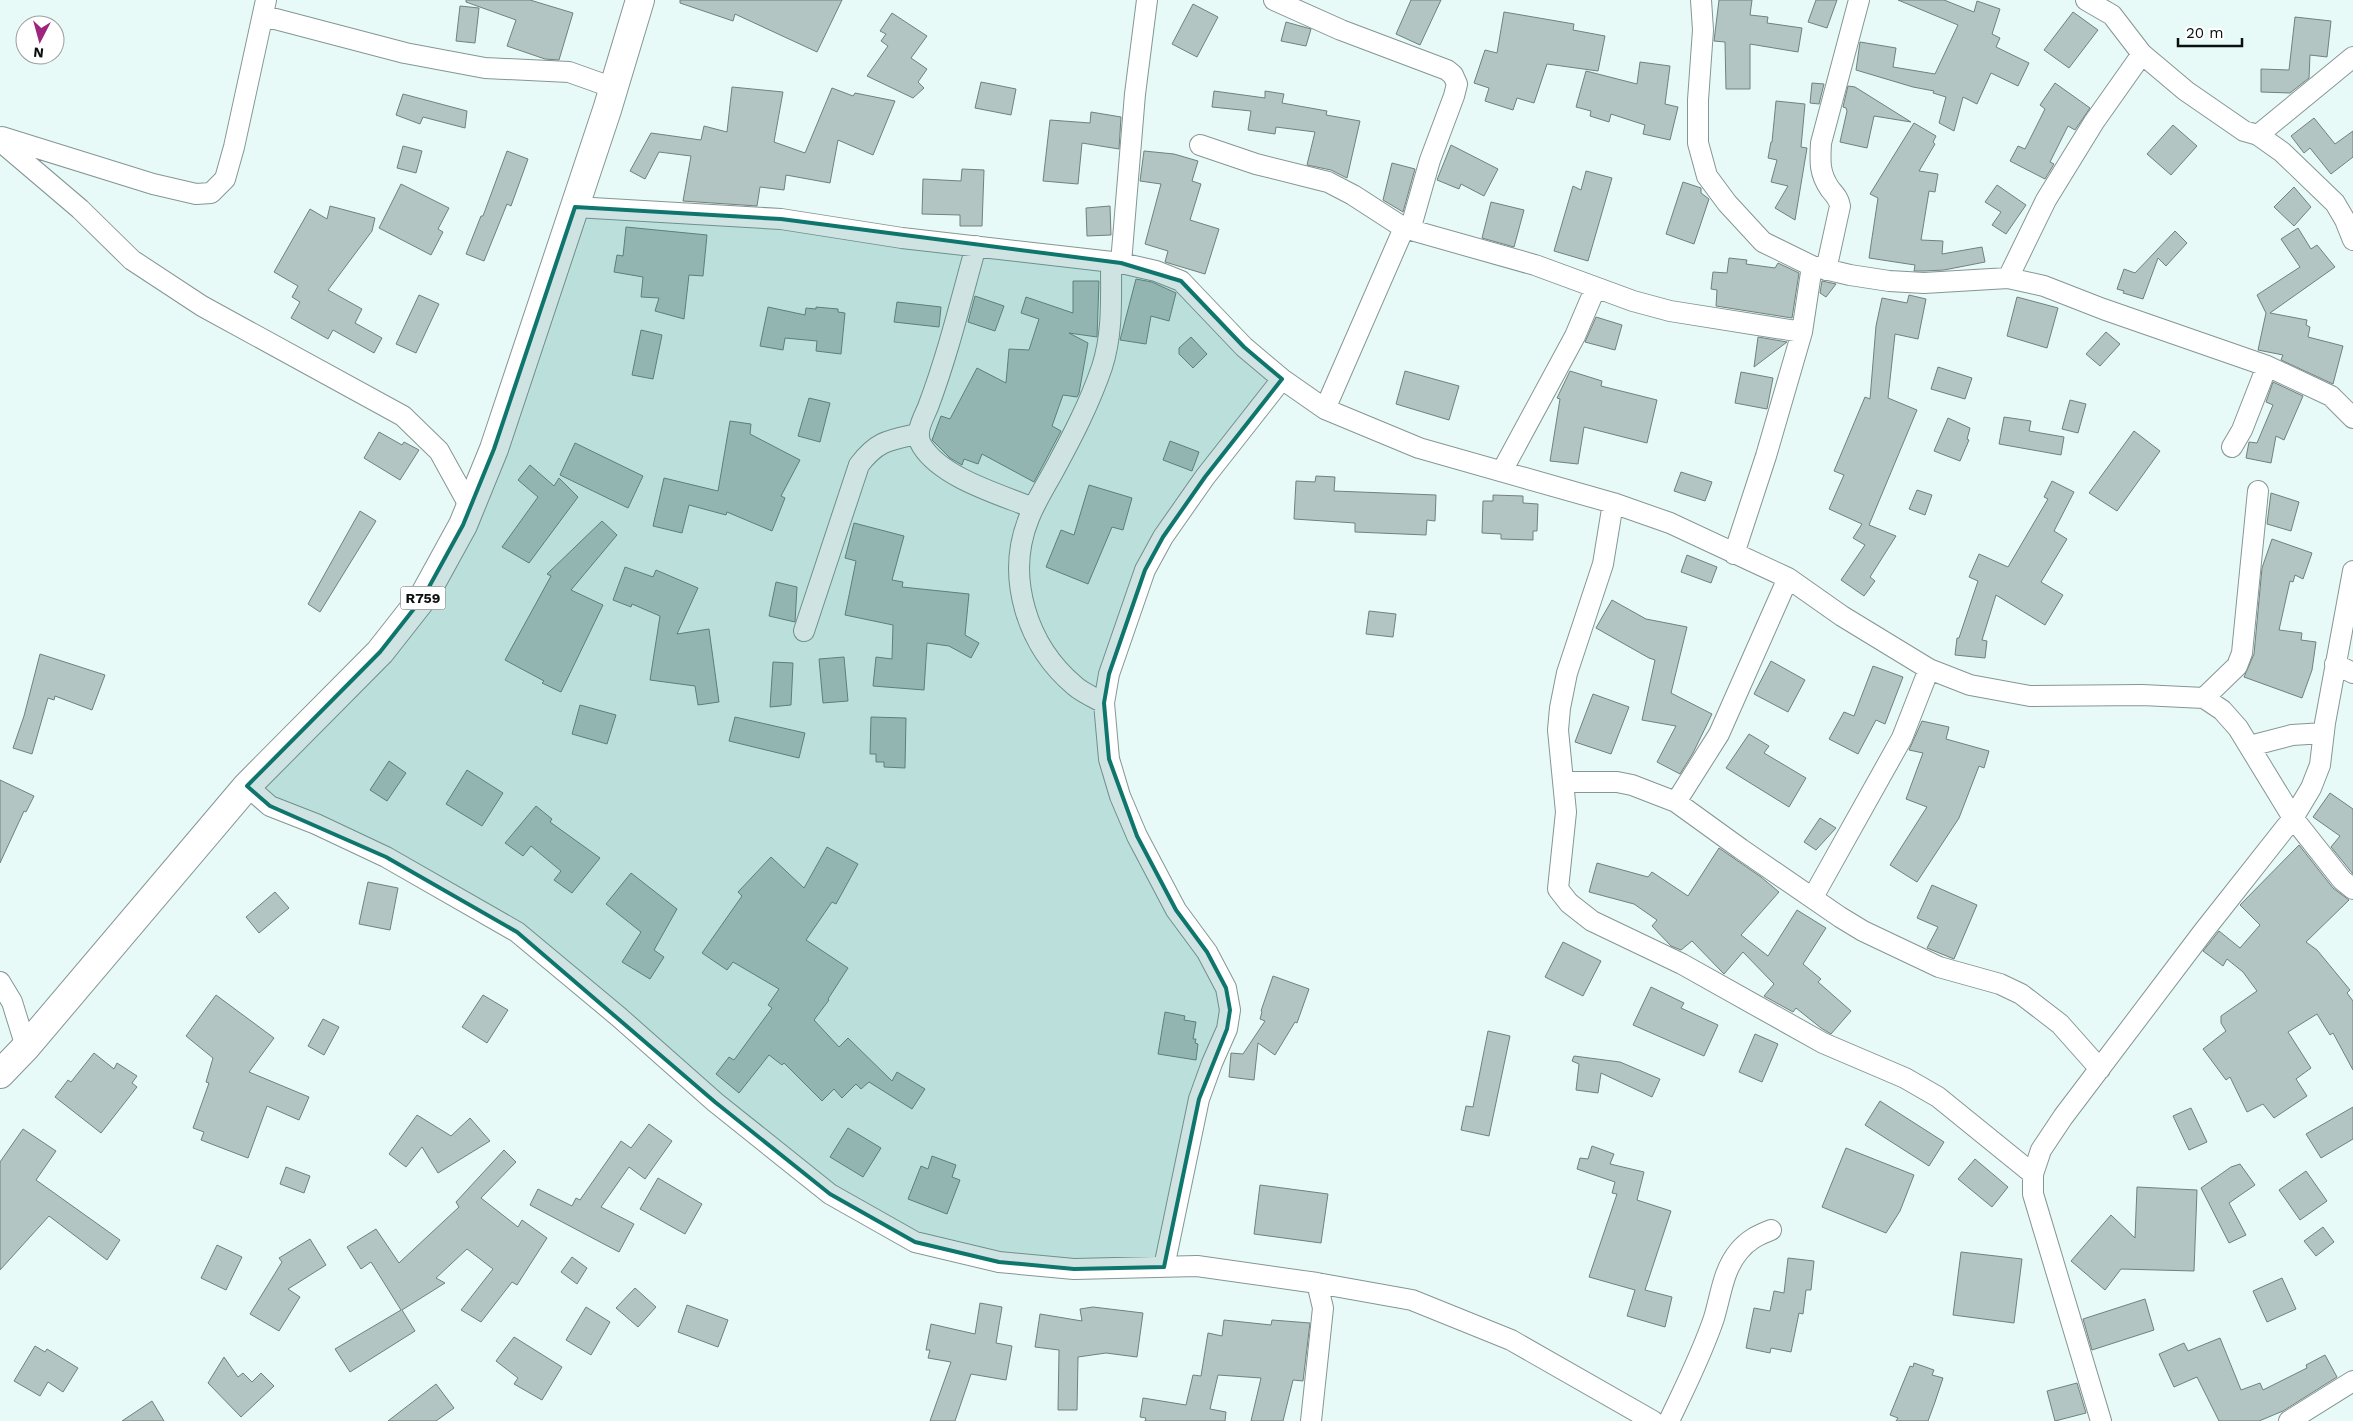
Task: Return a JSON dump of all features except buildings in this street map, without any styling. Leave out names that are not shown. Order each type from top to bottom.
[{"type":"main road","name":"R759","points":[[0,1074],[26,1048],[247,786],[380,652],[424,596],[463,525],[494,449],[614,88],[640,0]]},
{"type":"street","points":[[1104,703],[1076,687],[1058,670],[1034,637],[1022,607],[1020,558],[1023,536],[1033,508],[1092,395],[1108,348],[1116,263],[1147,0]]},
{"type":"street","points":[[1274,0],[1341,30],[1447,70],[1453,75],[1457,84],[1407,229],[1325,409]]},
{"type":"street","points":[[1701,0],[1703,30],[1698,100],[1698,143],[1707,176],[1727,202],[1763,242],[1819,268],[1889,281],[1924,283],[2008,278],[2044,286],[2103,310],[2267,366],[2331,396],[2353,418]]},
{"type":"street","points":[[1734,554],[1766,456],[1819,268],[1840,206],[1839,200],[1825,181],[1819,166],[1821,143],[1859,0]]},
{"type":"street","points":[[2086,0],[2112,15],[2142,54],[2186,91],[2244,131],[2258,135],[2282,152],[2334,203],[2345,220],[2353,240]]},
{"type":"street","points":[[0,137],[153,184],[196,194],[211,193],[225,180],[265,8],[404,53],[486,68],[569,72],[614,88]]},
{"type":"street","points":[[2008,278],[2046,200],[2094,122],[2142,54]]},
{"type":"street","points":[[2258,135],[2353,57]]},
{"type":"street","points":[[0,141],[80,209],[132,260],[202,306],[403,416],[439,450],[470,507]]},
{"type":"street","points":[[1200,145],[1256,164],[1328,182],[1353,195],[1407,229],[1535,265],[1595,289],[1670,311],[1802,332]]},
{"type":"street","points":[[575,207],[781,219],[902,238],[1116,263],[1156,271],[1181,281],[1244,347],[1282,379],[1325,409],[1419,448],[1613,503],[1670,523],[1788,578],[1842,616],[1929,669],[1970,684],[2030,696],[2142,694],[2204,698],[2222,710],[2250,746],[2293,818],[2342,880],[2353,889]]},
{"type":"street","points":[[976,246],[940,375],[917,434],[921,445],[932,459],[955,474],[1033,508]]},
{"type":"street","points":[[1502,471],[1575,336],[1595,289]]},
{"type":"street","points":[[2232,447],[2242,430],[2267,366]]},
{"type":"street","points":[[1164,1267],[1199,1100],[1227,1029],[1230,1010],[1226,988],[1207,952],[1176,910],[1137,836],[1123,804],[1109,758],[1104,703],[1108,674],[1145,570],[1162,537],[1205,477],[1282,379]]},
{"type":"street","points":[[804,631],[859,465],[870,451],[883,441],[917,434]]},
{"type":"street","points":[[2204,698],[2236,666],[2242,653],[2258,491]]},
{"type":"street","points":[[1613,503],[1603,564],[1567,673],[1560,708],[1558,730],[1566,812],[1558,889],[1569,902],[1592,920],[1682,964],[1823,1043],[1905,1078],[1938,1097],[2033,1174]]},
{"type":"street","points":[[2101,1421],[2033,1194],[2033,1174],[2041,1150],[2202,932],[2293,818],[2317,776],[2324,733],[2344,668],[2353,571]]},
{"type":"street","points":[[1676,802],[1719,734],[1788,578]]},
{"type":"street","points":[[1813,898],[1902,738],[1929,669]]},
{"type":"street","points":[[2250,746],[2292,735],[2324,733]]},
{"type":"street","points":[[1564,782],[1617,782],[1632,785],[1676,802],[1840,917],[1898,949],[1939,967],[2000,984],[2021,994],[2060,1024],[2100,1069]]},
{"type":"street","points":[[247,786],[270,806],[316,824],[386,857],[517,932],[626,1023],[715,1102],[830,1194],[915,1242],[999,1262],[1074,1269],[1197,1266],[1317,1283],[1412,1300],[1510,1340],[1645,1419]]},
{"type":"street","points":[[0,982],[12,1002],[26,1048]]},
{"type":"street","points":[[1669,1421],[1703,1347],[1714,1317],[1724,1278],[1743,1247],[1752,1237],[1771,1230]]},
{"type":"street","points":[[1311,1421],[1323,1308],[1317,1283]]},
{"type":"street","points":[[2289,1421],[2353,1381]]},
{"type":"highlighted area","points":[[575,207],[781,219],[1121,263],[1181,281],[1244,347],[1282,379],[1205,477],[1163,537],[1145,570],[1109,674],[1104,703],[1109,759],[1137,836],[1176,910],[1207,952],[1226,988],[1230,1010],[1227,1029],[1199,1099],[1164,1267],[1074,1269],[999,1262],[915,1242],[830,1194],[715,1102],[517,932],[386,857],[270,806],[247,786],[380,652],[424,596],[463,525],[494,449]]}]
